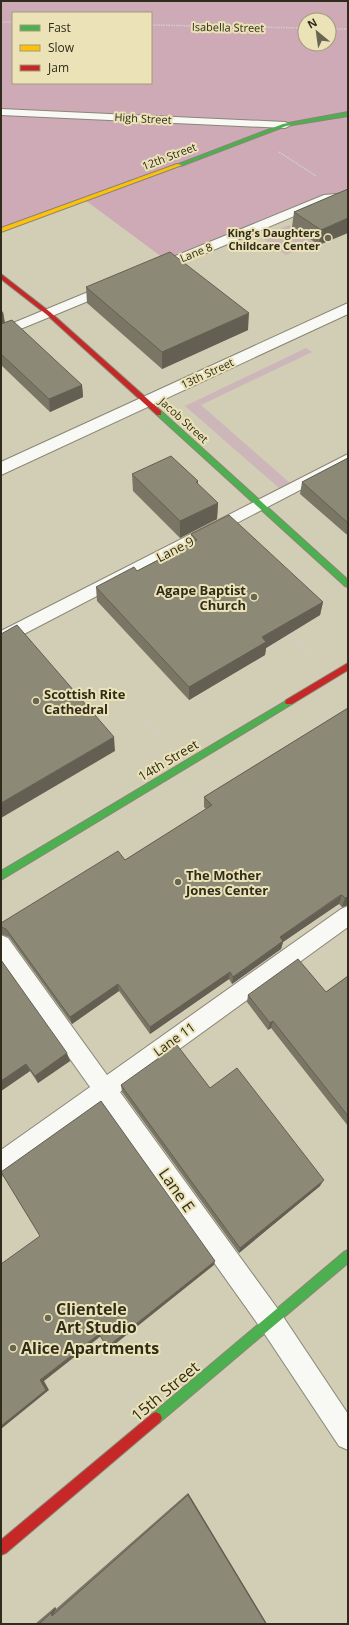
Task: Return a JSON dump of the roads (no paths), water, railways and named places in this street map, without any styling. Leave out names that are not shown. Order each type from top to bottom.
[{"type":"street","name":"12th Street","points":[[1,230],[18,226],[285,125],[348,114]]},
{"type":"street","name":"Jacob Street","points":[[1,276],[48,313],[348,584]]},
{"type":"street","name":"13th Street","points":[[1,469],[348,308]]},
{"type":"street","name":"14th Street","points":[[1,876],[348,666]]},
{"type":"street","name":"15th Street","points":[[1,1548],[348,1256]]},
{"type":"lane","name":"High Street","points":[[1,112],[285,125]]},
{"type":"lane","name":"Lane 8","points":[[141,275],[328,198],[348,196]]},
{"type":"lane","points":[[1,332],[120,284]]},
{"type":"lane","name":"Lane 9","points":[[1,640],[348,459]]},
{"type":"lane","name":"Lane 11","points":[[1,1164],[348,914]]},
{"type":"lane","name":"Lane E","points":[[1,945],[271,1321],[348,1437]]},
{"type":"place","name":"King's Daughters Childcare Center","points":[[328,238]]},
{"type":"place","name":"Agape Baptist Church","points":[[254,597]]},
{"type":"place","name":"Scottish Rite Cathedral","points":[[36,701]]},
{"type":"place","name":"The Mother Jones Center","points":[[178,882]]},
{"type":"place","name":"Clientele Art Studio","points":[[48,1318]]},
{"type":"place","name":"Alice Apartments","points":[[13,1348]]}]
